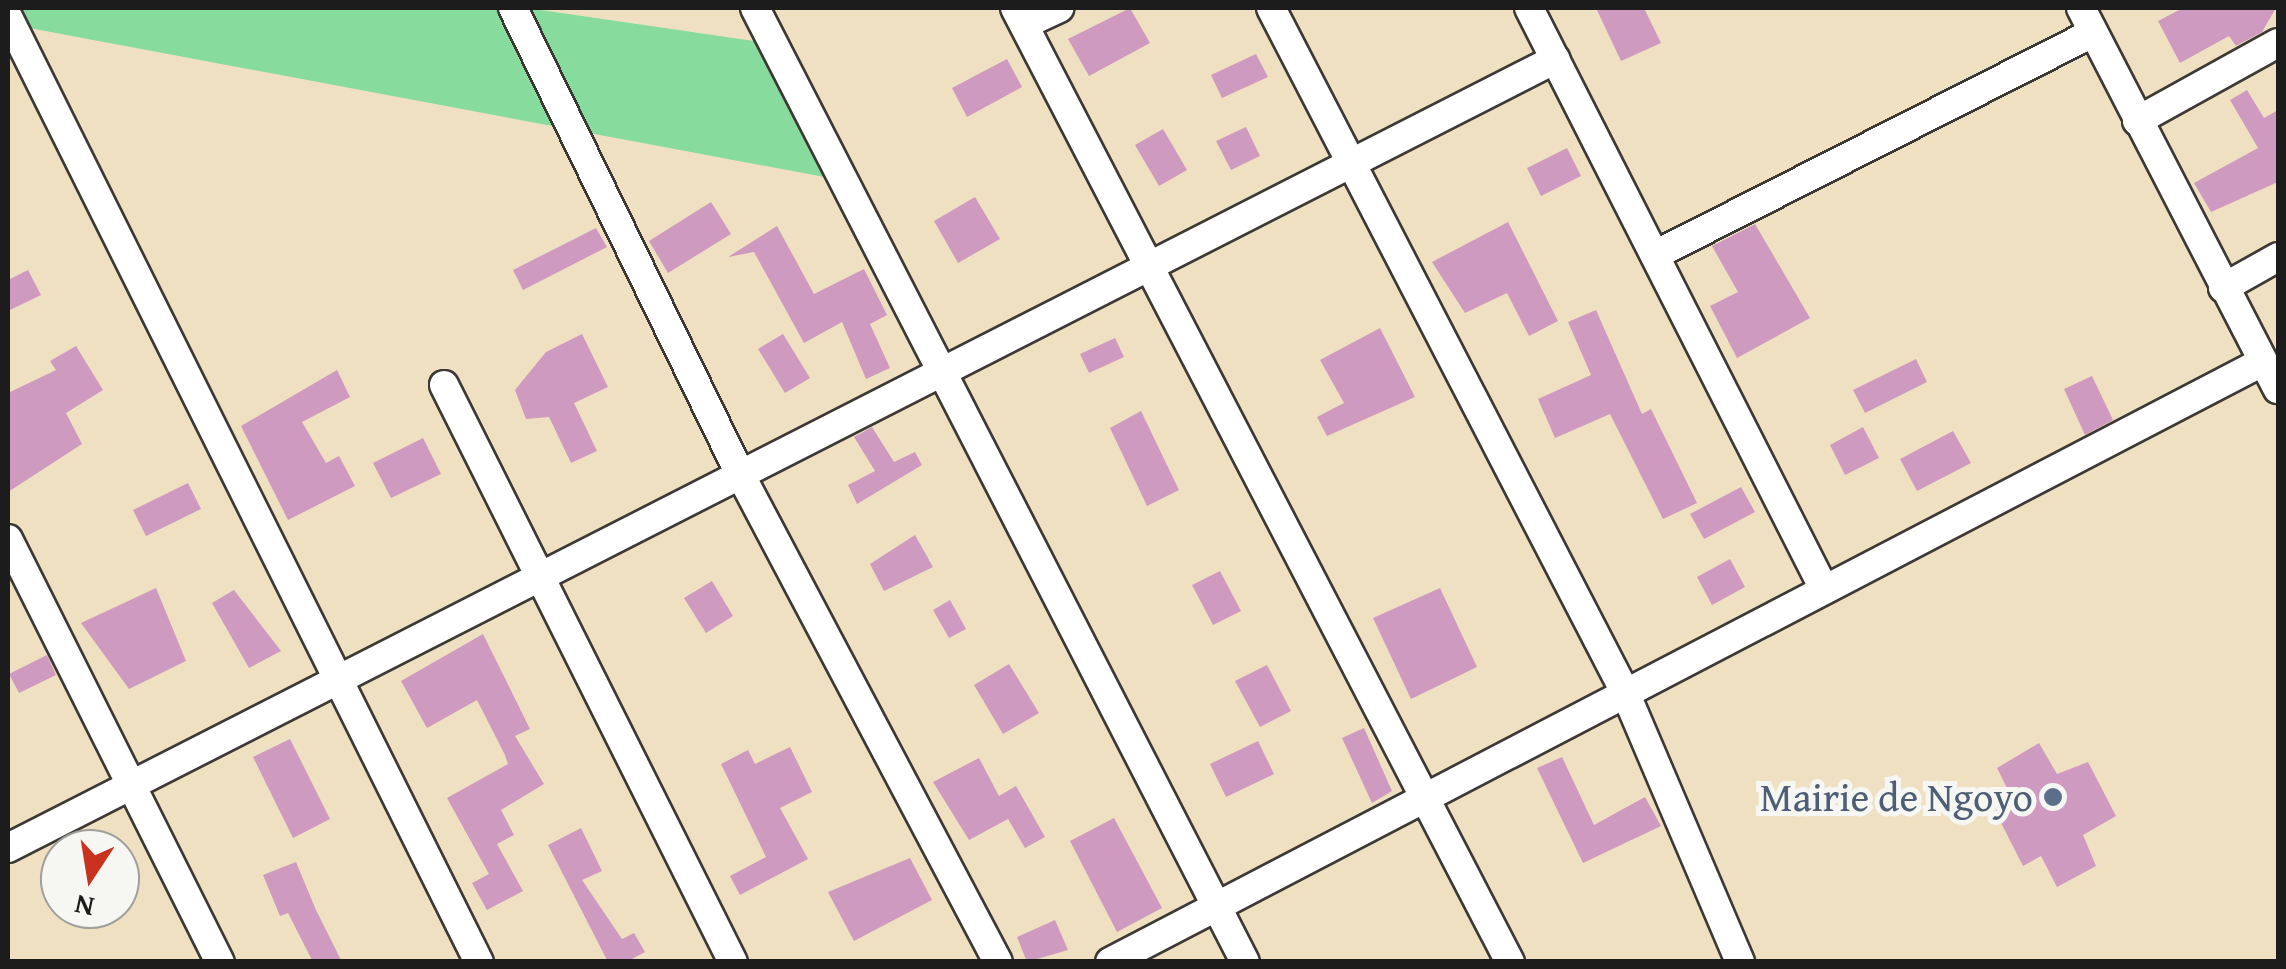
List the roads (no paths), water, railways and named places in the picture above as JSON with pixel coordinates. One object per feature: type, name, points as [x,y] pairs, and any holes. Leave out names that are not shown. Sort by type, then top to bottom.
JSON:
[{"type":"street","points":[[513,8],[739,472],[998,962]]},
{"type":"street","points":[[755,8],[1245,962]]},
{"type":"street","points":[[1060,8],[1020,16],[1510,962]]},
{"type":"street","points":[[1271,8],[1348,168],[1625,692],[1740,962]]},
{"type":"street","points":[[1530,8],[1824,589]]},
{"type":"street","points":[[8,17],[479,962]]},
{"type":"street","points":[[1654,255],[2086,20],[2278,389]]},
{"type":"street","points":[[2137,121],[2278,43]]},
{"type":"street","points":[[8,848],[544,582],[739,472],[1348,168],[1556,59]]},
{"type":"street","points":[[2224,288],[2278,257]]},
{"type":"street","points":[[1110,962],[1426,803],[1625,692],[2262,362]]},
{"type":"street","points":[[444,385],[733,962]]},
{"type":"street","points":[[8,539],[220,962]]},
{"type":"place","name":"Mairie de Ngoyo","points":[[2053,797]]}]
